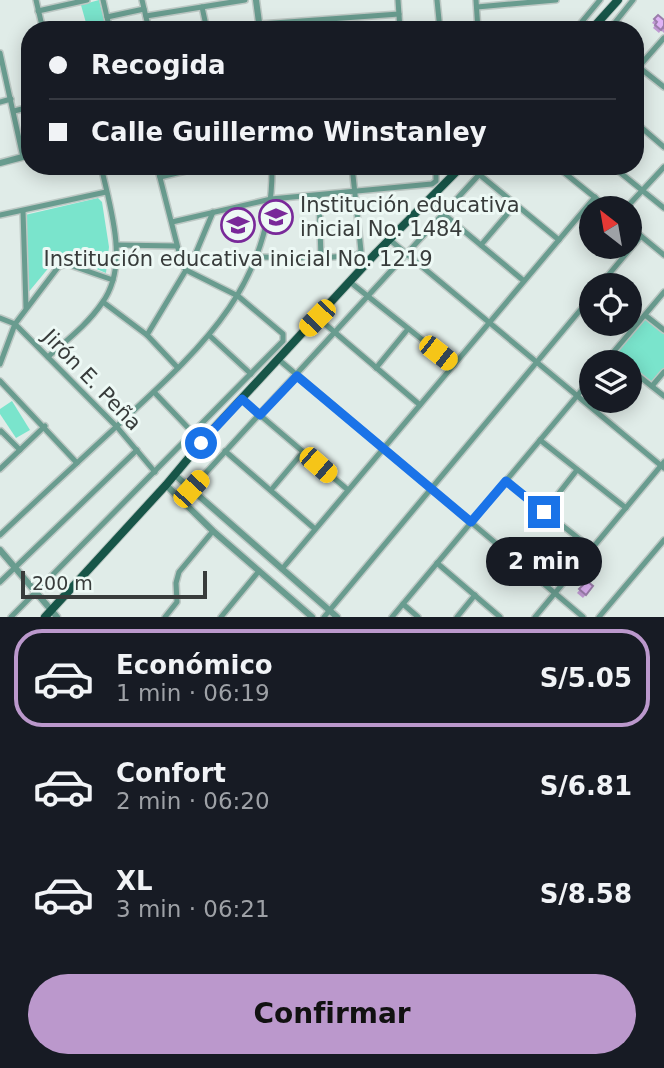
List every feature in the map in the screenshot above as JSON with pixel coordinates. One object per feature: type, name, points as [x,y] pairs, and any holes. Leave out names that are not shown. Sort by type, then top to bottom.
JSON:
[{"type":"main road","points":[[600,21],[618,0]]},
{"type":"main road","points":[[51,614],[278,359],[453,175]]},
{"type":"street","points":[[36,0],[41,21]]},
{"type":"street","points":[[38,11],[87,0]]},
{"type":"street","points":[[103,0],[108,21]]},
{"type":"street","points":[[142,0],[147,21]]},
{"type":"street","points":[[146,16],[245,0]]},
{"type":"street","points":[[256,0],[259,21]]},
{"type":"street","points":[[398,0],[399,21]]},
{"type":"street","points":[[437,0],[439,21]]},
{"type":"street","points":[[476,0],[478,21]]},
{"type":"street","points":[[477,7],[556,0]]},
{"type":"street","points":[[582,21],[600,0]]},
{"type":"street","points":[[616,21],[633,0]]},
{"type":"street","points":[[202,7],[204,21]]},
{"type":"street","points":[[107,17],[144,9]]},
{"type":"street","points":[[324,21],[399,14]]},
{"type":"street","points":[[644,59],[664,38]]},
{"type":"street","points":[[0,53],[21,135]]},
{"type":"street","points":[[644,73],[664,87]]},
{"type":"street","points":[[0,103],[11,99]]},
{"type":"street","points":[[14,111],[21,109]]},
{"type":"street","points":[[644,130],[664,147]]},
{"type":"street","points":[[0,163],[21,158]]},
{"type":"street","points":[[638,196],[664,167]]},
{"type":"street","points":[[48,357],[92,316],[103,302],[113,280],[117,244],[103,175]]},
{"type":"street","points":[[11,617],[283,341],[283,334],[238,296],[186,270],[176,246],[160,177],[169,175]]},
{"type":"street","points":[[0,534],[154,393],[210,336],[238,296],[257,257],[271,199],[272,175]]},
{"type":"street","points":[[257,257],[321,258],[358,255],[362,251],[352,175]]},
{"type":"street","points":[[172,222],[271,199],[432,184],[436,181],[436,175]]},
{"type":"street","points":[[191,489],[479,175],[559,240]]},
{"type":"street","points":[[567,175],[594,196]]},
{"type":"street","points":[[623,175],[664,208]]},
{"type":"street","points":[[0,215],[106,192]]},
{"type":"street","points":[[319,196],[321,258]]},
{"type":"street","points":[[428,201],[524,281]]},
{"type":"street","points":[[481,245],[515,205]]},
{"type":"street","points":[[23,211],[26,308]]},
{"type":"street","points":[[147,335],[186,270],[213,212]]},
{"type":"street","points":[[282,569],[579,216]]},
{"type":"street","points":[[642,237],[664,255]]},
{"type":"street","points":[[390,240],[576,397],[663,465],[535,617]]},
{"type":"street","points":[[117,244],[176,246]]},
{"type":"street","points":[[610,273],[622,259]]},
{"type":"street","points":[[0,364],[15,324],[63,265],[113,280]]},
{"type":"street","points":[[350,282],[454,365]]},
{"type":"street","points":[[615,350],[664,292]]},
{"type":"street","points":[[103,302],[147,335],[178,368]]},
{"type":"street","points":[[324,617],[579,311]]},
{"type":"street","points":[[645,315],[664,330]]},
{"type":"street","name":"Jirón E. Peña","points":[[0,318],[15,324],[117,426],[155,472]]},
{"type":"street","points":[[317,318],[420,405]]},
{"type":"street","points":[[376,368],[408,329]]},
{"type":"street","points":[[210,336],[251,374]]},
{"type":"street","points":[[278,359],[583,617]]},
{"type":"street","points":[[652,386],[664,372]]},
{"type":"street","points":[[642,378],[664,396]]},
{"type":"street","points":[[0,382],[78,463]]},
{"type":"street","points":[[154,393],[193,433]]},
{"type":"street","points":[[392,617],[579,394]]},
{"type":"street","points":[[242,399],[348,490]]},
{"type":"street","points":[[0,468],[45,426]]},
{"type":"street","points":[[0,432],[20,450]]},
{"type":"street","points":[[540,440],[626,508]]},
{"type":"street","points":[[0,582],[137,450]]},
{"type":"street","points":[[225,451],[315,529]]},
{"type":"street","points":[[271,490],[303,452]]},
{"type":"street","points":[[544,512],[577,470]]},
{"type":"street","points":[[175,475],[337,617]]},
{"type":"street","points":[[506,481],[592,549]]},
{"type":"street","points":[[166,485],[213,531],[312,617]]},
{"type":"street","points":[[165,617],[177,602],[176,578],[183,565],[213,531]]},
{"type":"street","points":[[599,617],[664,540]]},
{"type":"street","points":[[0,550],[51,614]]},
{"type":"street","points":[[437,563],[500,617]]},
{"type":"street","points":[[220,617],[259,571]]},
{"type":"street","points":[[457,617],[475,596]]},
{"type":"street","points":[[403,604],[418,617]]},
{"type":"green space","points":[[99,0],[105,21],[85,21],[81,5]]},
{"type":"green space","points":[[98,198],[102,202],[109,247],[106,273],[60,254],[27,294],[25,215]]},
{"type":"green space","points":[[645,315],[664,330],[664,369],[652,382],[642,374],[642,350],[615,350],[627,336],[642,336],[642,318]]},
{"type":"green space","points":[[12,401],[30,430],[16,438],[0,414],[0,409]]},
{"type":"building","points":[[658,15],[664,20],[664,28],[661,30],[655,25],[657,22],[654,19]]},
{"type":"building","points":[[585,569],[591,574],[586,581],[579,576]]},
{"type":"building","points":[[587,581],[593,586],[586,595],[579,589]]},
{"type":"place","name":"Institución educativa inicial No. 1484","points":[[276,217]]},
{"type":"place","name":"Institución educativa inicial No. 1219","points":[[238,225]]},
{"type":"route","points":[[201,443],[242,399],[260,415],[297,376],[471,522],[506,481],[544,512]]}]
